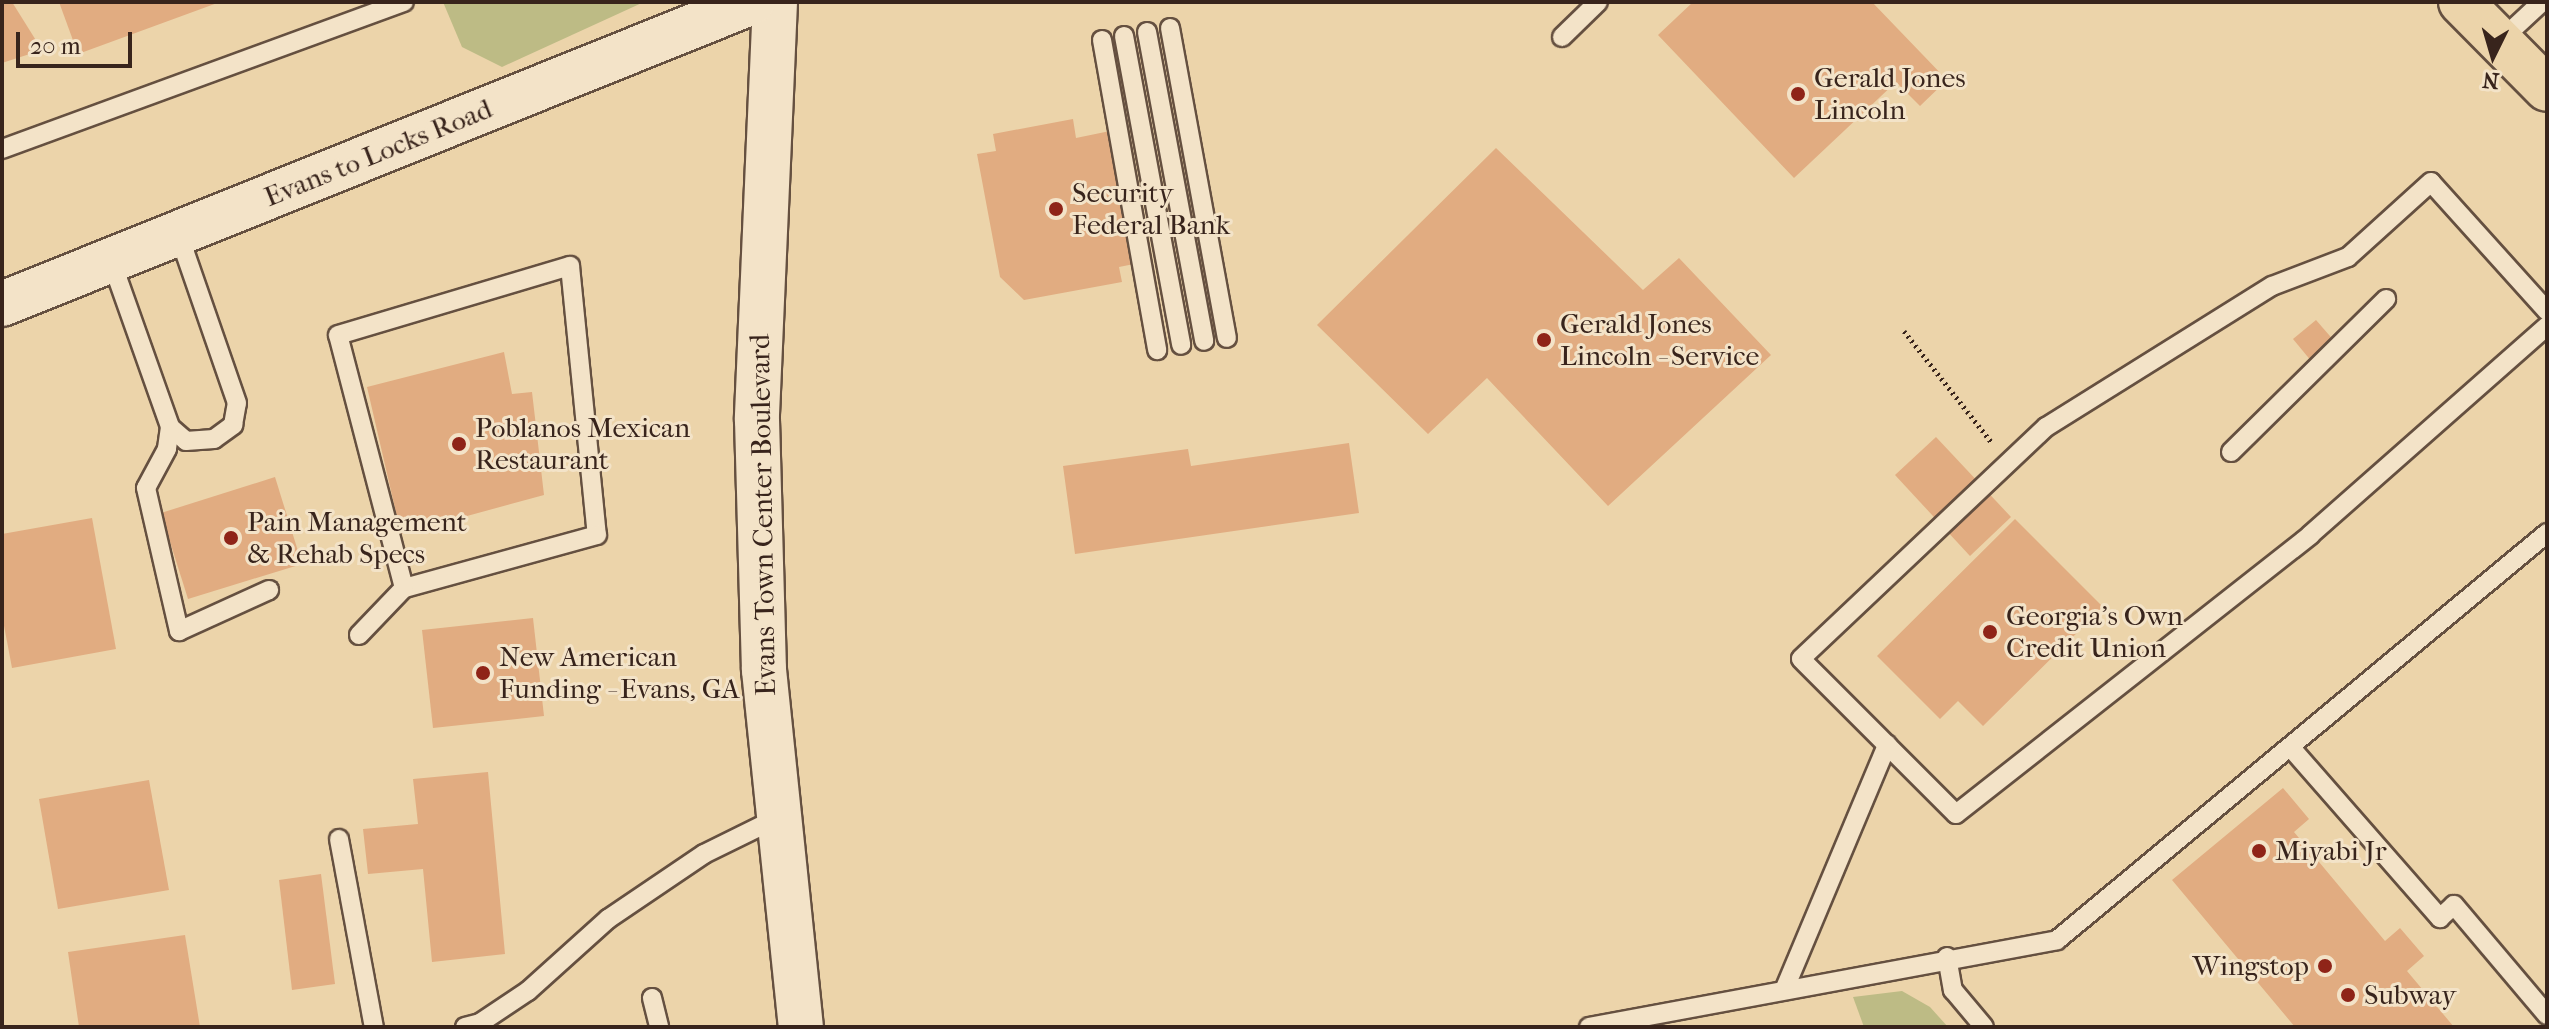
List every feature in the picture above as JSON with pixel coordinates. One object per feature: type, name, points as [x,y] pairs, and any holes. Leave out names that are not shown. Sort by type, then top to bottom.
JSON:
[{"type":"main road","points":[[2461,2],[2547,89]]},
{"type":"street","name":"Evans to Locks Road","points":[[2,304],[753,2]]},
{"type":"street","name":"Evans Town Center Boulevard","points":[[775,2],[757,420],[764,670],[775,819],[801,1027]]},
{"type":"lane","points":[[2,149],[404,2]]},
{"type":"lane","points":[[1562,37],[1598,2]]},
{"type":"lane","points":[[2500,41],[2542,2]]},
{"type":"lane","points":[[1170,28],[1227,338]]},
{"type":"lane","points":[[1147,32],[1204,341]]},
{"type":"lane","points":[[1124,36],[1181,345]]},
{"type":"lane","points":[[1102,40],[1157,350]]},
{"type":"lane","points":[[2547,311],[2431,182],[2348,257],[2272,286],[2046,427],[1801,659],[1956,814],[2310,535],[2547,326]]},
{"type":"lane","points":[[111,260],[170,427],[178,438],[201,443],[227,432],[238,414],[178,233]]},
{"type":"lane","points":[[359,635],[404,588],[597,535],[570,266],[338,335],[404,588]]},
{"type":"lane","points":[[2231,452],[2386,299]]},
{"type":"lane","points":[[170,427],[167,449],[146,488],[179,631],[269,590]]},
{"type":"lane","points":[[1589,1027],[1947,957],[2042,944],[2070,933],[2547,533]]},
{"type":"lane","points":[[1785,988],[1887,745]]},
{"type":"lane","points":[[2292,749],[2440,918],[2454,905],[2547,1015]]},
{"type":"lane","points":[[465,1027],[480,1023],[528,991],[608,919],[704,854],[775,819]]},
{"type":"lane","points":[[339,839],[374,1027]]},
{"type":"lane","points":[[1947,957],[1953,990],[1984,1027]]},
{"type":"lane","points":[[652,998],[659,1027]]},
{"type":"path","points":[[1904,331],[2007,461]]},
{"type":"shaded area","points":[[443,2],[644,2],[502,67],[462,47]]},
{"type":"shaded area","points":[[1902,991],[1930,1007],[1948,1027],[1864,1027],[1853,997]]},
{"type":"building","points":[[2,2],[12,2],[42,50],[2,63]]},
{"type":"building","points":[[59,2],[220,2],[78,54]]},
{"type":"building","name":"Gerald Jones Lincoln","points":[[1693,2],[1872,2],[1947,80],[1920,106],[1896,82],[1794,178],[1658,35]]},
{"type":"building","name":"Security Federal Bank","points":[[1073,119],[1076,138],[1110,131],[1134,264],[1119,267],[1122,282],[1024,300],[1000,277],[977,154],[996,151],[993,134]]},
{"type":"building","name":"Gerald Jones Lincoln - Service","points":[[1496,148],[1643,290],[1679,258],[1771,355],[1608,506],[1487,378],[1428,434],[1317,325]]},
{"type":"building","points":[[2316,320],[2336,343],[2312,362],[2293,339]]},
{"type":"building","name":"Poblanos Mexican Restaurant","points":[[504,352],[512,394],[532,392],[544,495],[401,534],[367,387]]},
{"type":"building","points":[[1936,437],[2011,517],[1970,556],[1895,475]]},
{"type":"building","points":[[1349,443],[1359,513],[1075,554],[1063,466],[1188,449],[1191,466]]},
{"type":"building","name":"Pain Management & Rehab Specs","points":[[275,477],[302,564],[188,599],[161,513]]},
{"type":"building","points":[[92,518],[116,649],[12,668],[2,615],[2,534]]},
{"type":"building","name":"Georgia's Own Credit Union","points":[[2015,519],[2103,607],[1983,726],[1958,701],[1940,719],[1877,656]]},
{"type":"building","name":"New American Funding - Evans, GA","points":[[533,618],[544,716],[433,728],[422,630]]},
{"type":"building","points":[[488,772],[505,954],[432,962],[423,869],[368,874],[363,829],[418,824],[413,779]]},
{"type":"building","points":[[149,780],[169,890],[58,909],[39,799]]},
{"type":"building","points":[[2283,788],[2309,819],[2294,832],[2385,941],[2400,928],[2424,956],[2407,971],[2454,1027],[2295,1027],[2172,880]]},
{"type":"building","points":[[321,874],[335,984],[292,990],[279,880]]},
{"type":"building","points":[[185,935],[200,1027],[79,1027],[68,952]]},
{"type":"place","name":"Gerald Jones Lincoln","points":[[1798,94]]},
{"type":"place","name":"Security Federal Bank","points":[[1056,209]]},
{"type":"place","name":"Gerald Jones Lincoln - Service","points":[[1544,340]]},
{"type":"place","name":"Poblanos Mexican Restaurant","points":[[459,444]]},
{"type":"place","name":"Pain Management & Rehab Specs","points":[[231,538]]},
{"type":"place","name":"Georgia's Own Credit Union","points":[[1990,632]]},
{"type":"place","name":"New American Funding - Evans, GA","points":[[483,673]]},
{"type":"place","name":"Miyabi Jr","points":[[2259,851]]},
{"type":"place","name":"Wingstop","points":[[2325,966]]},
{"type":"place","name":"Subway","points":[[2348,995]]}]
